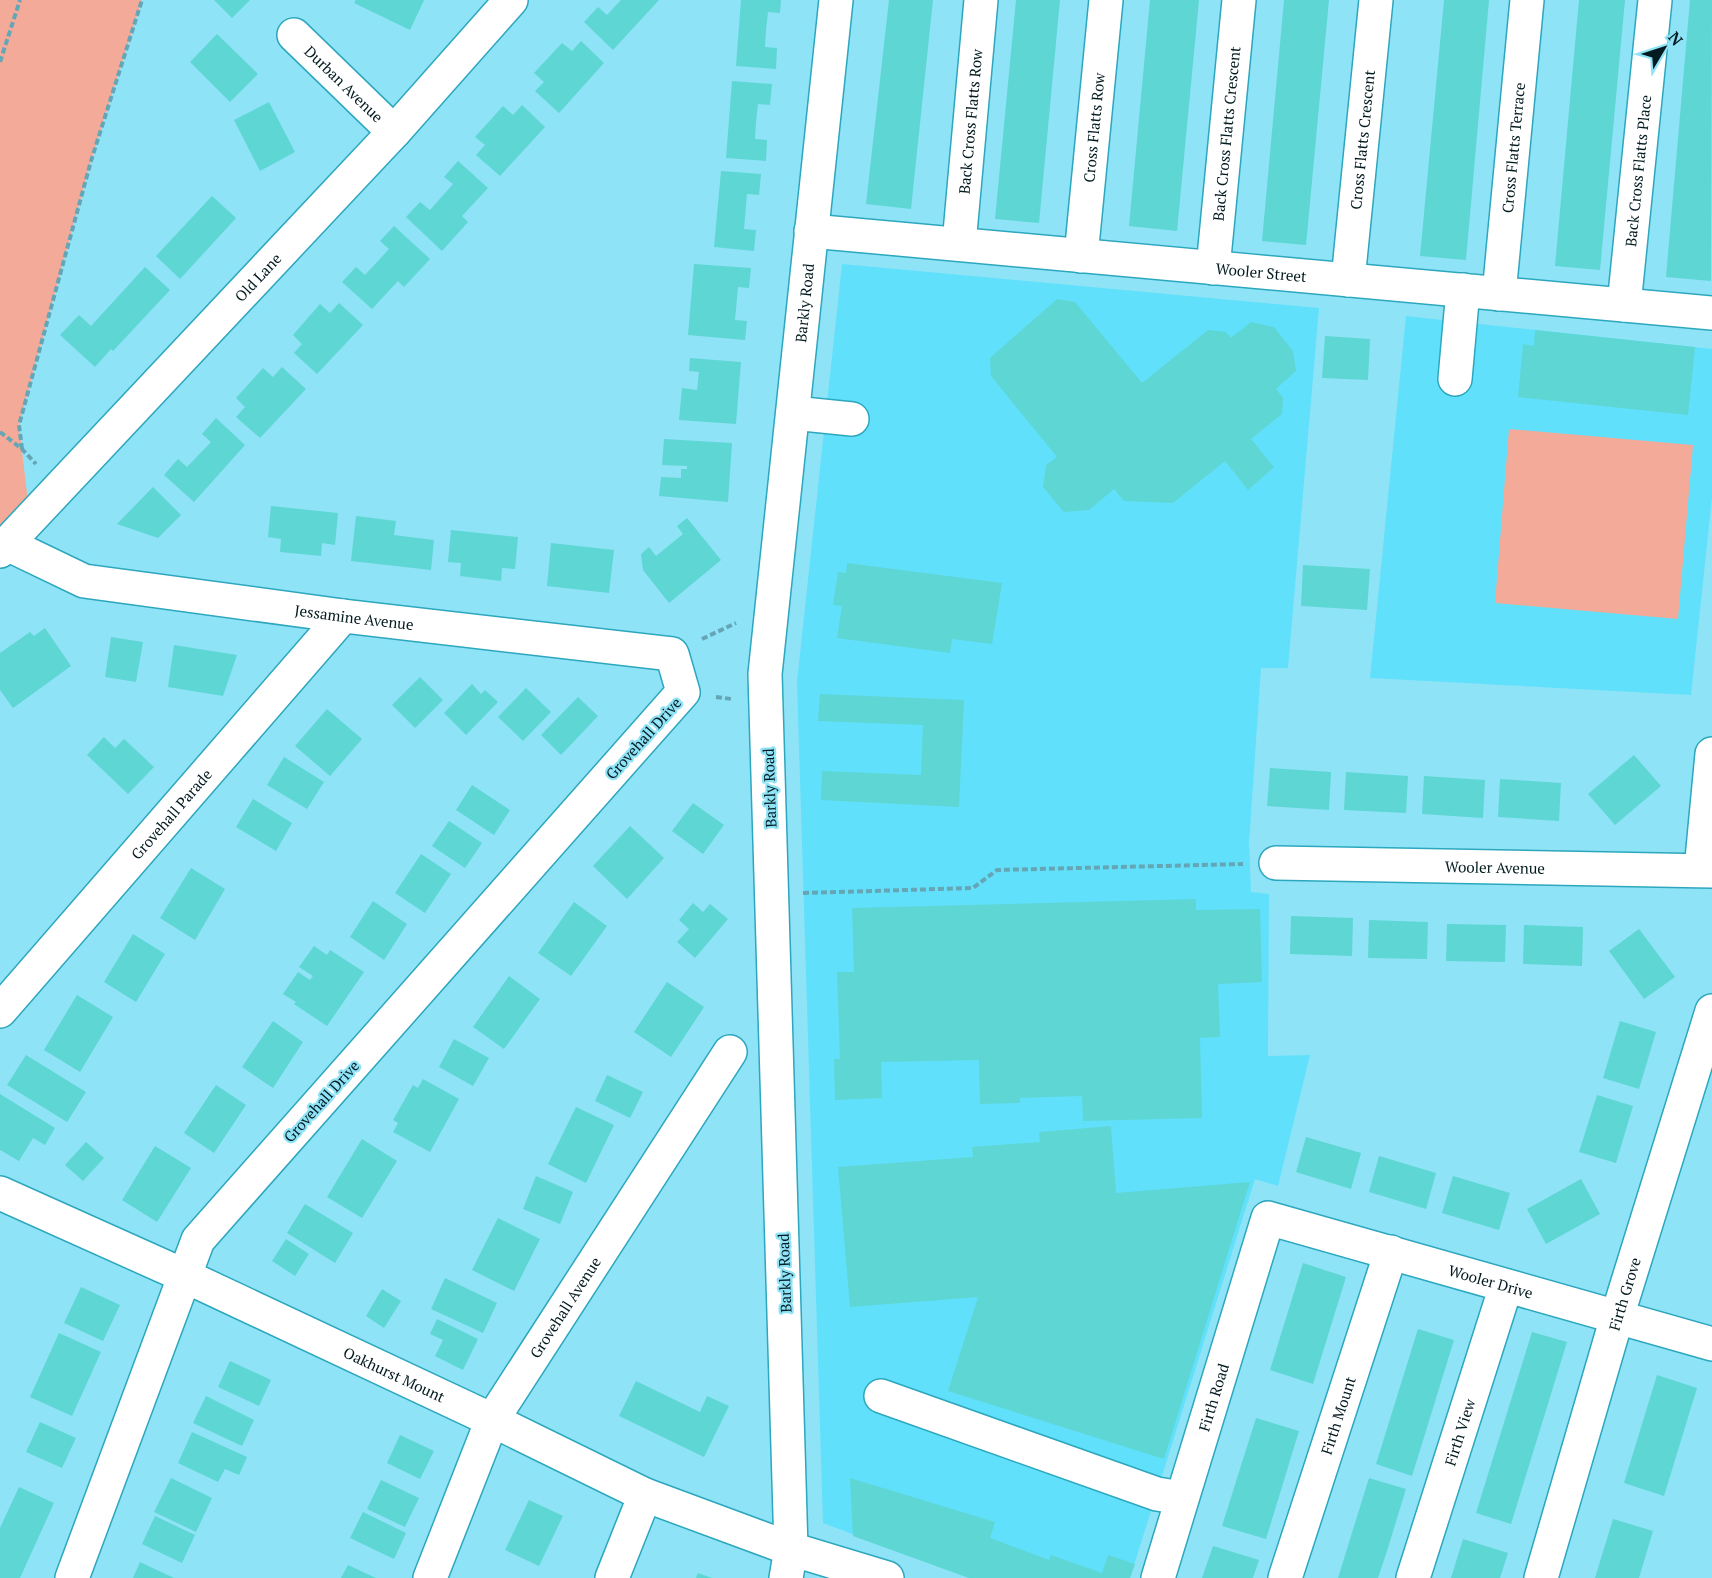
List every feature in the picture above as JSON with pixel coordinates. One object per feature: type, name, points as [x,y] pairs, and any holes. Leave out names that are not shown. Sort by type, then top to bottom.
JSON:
[{"type":"street","name":"Old Lane","points":[[3,548],[394,132],[511,0]]},
{"type":"street","name":"Barkly Road","points":[[789,1564],[765,674],[836,0]]},
{"type":"street","name":"Back Cross Flatts Row","points":[[959,244],[981,0]]},
{"type":"street","name":"Cross Flatts Row","points":[[1081,256],[1106,0]]},
{"type":"street","name":"Back Cross Flatts Crescent","points":[[1213,268],[1239,0]]},
{"type":"street","name":"Cross Flatts Crescent","points":[[1348,280],[1376,0]]},
{"type":"street","name":"Cross Flatts Terrace","points":[[1499,294],[1527,0]]},
{"type":"street","name":"Back Cross Flatts Place","points":[[1624,305],[1655,0]]},
{"type":"street","name":"Durban Avenue","points":[[294,35],[394,132]]},
{"type":"street","name":"Wooler Street","points":[[811,231],[1712,313]]},
{"type":"street","points":[[1455,379],[1463,290]]},
{"type":"street","points":[[793,412],[852,419]]},
{"type":"street","name":"Jessamine Avenue","points":[[3,548],[84,581],[343,616],[672,654]]},
{"type":"street","name":"Grovehall Parade","points":[[0,1011],[343,616]]},
{"type":"street","points":[[672,654],[683,692]]},
{"type":"street","name":"Grovehall Drive","points":[[72,1578],[198,1240],[683,692]]},
{"type":"street","points":[[1706,871],[1712,754]]},
{"type":"street","name":"Wooler Avenue","points":[[1276,863],[1706,871]]},
{"type":"street","name":"Firth Grove","points":[[1540,1578],[1617,1317],[1712,1011]]},
{"type":"street","name":"Grovehall Avenue","points":[[430,1578],[492,1420],[730,1052]]},
{"type":"street","name":"Oakhurst Mount","points":[[0,1193],[185,1276],[492,1420],[789,1564],[887,1578]]},
{"type":"street","name":"Wooler Drive","points":[[1268,1218],[1712,1344]]},
{"type":"street","name":"Firth Road","points":[[1158,1578],[1268,1218]]},
{"type":"street","name":"Firth Mount","points":[[1285,1578],[1391,1252]]},
{"type":"street","name":"Firth View","points":[[1413,1578],[1506,1286]]},
{"type":"street","points":[[881,1396],[1158,1494],[1182,1498]]},
{"type":"street","points":[[612,1578],[645,1495]]},
{"type":"path","points":[[0,62],[20,0]]},
{"type":"path","points":[[0,432],[22,449],[19,425],[91,161],[142,0]]},
{"type":"path","points":[[672,654],[772,605]]},
{"type":"path","points":[[683,692],[766,703]]},
{"type":"path","points":[[772,894],[973,888],[997,870],[1276,863]]},
{"type":"shaded area","points":[[0,0],[142,0],[91,161],[19,425],[30,519],[0,527]]},
{"type":"shaded area","points":[[842,264],[1319,308],[1288,668],[1261,668],[1249,843],[1251,892],[1269,894],[1268,1056],[1310,1055],[1278,1186],[1255,1179],[1130,1578],[969,1578],[823,1523],[797,682]]},
{"type":"shaded area","points":[[1406,316],[1712,349],[1712,497],[1691,695],[1370,678]]},
{"type":"shaded area","points":[[1509,429],[1693,445],[1678,619],[1495,603]]},
{"type":"building","points":[[214,0],[250,0],[232,18]]},
{"type":"building","points":[[356,0],[424,0],[410,30],[354,3]]},
{"type":"building","points":[[621,0],[659,0],[613,50],[584,22],[598,7],[607,15]]},
{"type":"building","points":[[741,0],[781,0],[780,13],[768,12],[766,30],[765,47],[777,48],[776,69],[736,66]]},
{"type":"building","points":[[889,0],[933,0],[911,209],[866,204]]},
{"type":"building","points":[[1016,0],[1060,0],[1039,223],[995,219]]},
{"type":"building","points":[[1150,0],[1199,0],[1177,231],[1129,226]]},
{"type":"building","points":[[1284,0],[1329,0],[1306,245],[1262,241]]},
{"type":"building","points":[[1444,0],[1489,0],[1466,260],[1420,256]]},
{"type":"building","points":[[1579,0],[1625,0],[1600,270],[1555,266]]},
{"type":"building","points":[[1690,0],[1712,0],[1711,281],[1666,277]]},
{"type":"building","points":[[217,34],[258,74],[230,102],[190,62]]},
{"type":"building","points":[[581,41],[604,63],[559,113],[535,91],[544,82],[534,73],[562,43],[572,51]]},
{"type":"building","points":[[732,81],[772,84],[770,105],[758,104],[756,122],[755,139],[767,140],[766,161],[726,158]]},
{"type":"building","points":[[269,102],[295,152],[260,171],[234,120]]},
{"type":"building","points":[[522,105],[545,127],[500,176],[476,155],[485,145],[475,137],[503,106],[513,115]]},
{"type":"building","points":[[458,161],[488,188],[462,216],[468,222],[442,251],[406,217],[420,202],[430,210],[453,184],[444,177]]},
{"type":"building","points":[[721,171],[761,174],[759,195],[747,194],[744,229],[756,230],[754,251],[714,247]]},
{"type":"building","points":[[212,196],[236,218],[180,279],[156,256]]},
{"type":"building","points":[[394,226],[430,259],[404,287],[398,281],[372,309],[342,282],[356,267],[365,275],[389,249],[380,241]]},
{"type":"building","points":[[694,264],[751,268],[749,288],[738,287],[735,320],[747,321],[745,340],[688,335]]},
{"type":"building","points":[[145,267],[170,290],[95,367],[60,335],[79,315],[91,326]]},
{"type":"building","points":[[1057,299],[1075,302],[1142,383],[1208,330],[1226,332],[1231,338],[1251,322],[1274,327],[1293,351],[1296,371],[1276,389],[1283,398],[1282,414],[1251,439],[1274,467],[1248,490],[1225,461],[1173,503],[1124,501],[1114,489],[1089,510],[1064,512],[1043,487],[1046,465],[1057,457],[991,376],[990,358]]},
{"type":"building","points":[[339,303],[363,325],[317,374],[294,353],[302,344],[293,335],[320,304],[330,313]]},
{"type":"building","points":[[1535,330],[1695,347],[1688,415],[1518,397],[1523,344],[1534,346]]},
{"type":"building","points":[[1325,336],[1370,339],[1368,380],[1322,378]]},
{"type":"building","points":[[690,358],[741,362],[736,424],[679,420],[682,388],[697,390],[699,372],[689,371]]},
{"type":"building","points":[[282,367],[306,389],[260,438],[236,417],[245,407],[236,398],[263,368],[273,377]]},
{"type":"building","points":[[216,418],[245,445],[194,502],[164,475],[178,459],[187,467],[211,442],[202,434]]},
{"type":"building","points":[[664,439],[732,443],[728,502],[659,496],[661,477],[681,478],[681,469],[687,469],[687,466],[662,465]]},
{"type":"building","points":[[153,487],[181,515],[158,538],[117,524]]},
{"type":"building","points":[[271,506],[338,513],[335,545],[322,543],[321,556],[280,552],[281,539],[268,537]]},
{"type":"building","points":[[356,516],[396,521],[394,535],[434,540],[431,570],[351,561]]},
{"type":"building","points":[[687,518],[721,560],[669,603],[643,570],[641,554],[649,547],[656,556],[683,534],[677,526]]},
{"type":"building","points":[[451,530],[518,537],[515,569],[502,568],[501,581],[460,576],[461,563],[448,562]]},
{"type":"building","points":[[551,543],[614,550],[609,593],[547,586]]},
{"type":"building","points":[[847,563],[1002,583],[992,644],[952,639],[950,653],[837,638],[842,606],[833,605],[838,572],[846,573]]},
{"type":"building","points":[[1303,565],[1370,569],[1367,610],[1301,606]]},
{"type":"building","points":[[45,628],[71,666],[13,708],[0,690],[0,653],[30,632],[34,636]]},
{"type":"building","points":[[111,637],[143,642],[136,682],[105,677]]},
{"type":"building","points":[[174,645],[237,655],[223,696],[168,687]]},
{"type":"building","points":[[420,677],[443,700],[415,728],[392,705]]},
{"type":"building","points":[[472,684],[481,694],[485,690],[498,702],[466,735],[444,713]]},
{"type":"building","points":[[526,688],[551,712],[523,741],[498,717]]},
{"type":"building","points":[[820,694],[964,700],[959,807],[821,800],[822,771],[921,775],[923,725],[818,721]]},
{"type":"building","points":[[578,697],[598,716],[561,755],[541,735]]},
{"type":"building","points":[[327,709],[362,739],[330,776],[295,746]]},
{"type":"building","points":[[104,737],[115,748],[124,739],[154,767],[128,794],[87,755]]},
{"type":"building","points":[[1634,755],[1661,786],[1615,825],[1588,794]]},
{"type":"building","points":[[284,757],[324,782],[307,809],[267,785]]},
{"type":"building","points":[[1270,768],[1331,772],[1329,810],[1267,806]]},
{"type":"building","points":[[1346,772],[1408,776],[1406,813],[1344,810]]},
{"type":"building","points":[[1424,776],[1485,780],[1483,818],[1422,814]]},
{"type":"building","points":[[1500,779],[1561,783],[1559,821],[1498,817]]},
{"type":"building","points":[[472,785],[510,810],[494,835],[456,810]]},
{"type":"building","points":[[253,799],[292,823],[276,851],[236,827]]},
{"type":"building","points":[[693,803],[724,825],[703,854],[672,831]]},
{"type":"building","points":[[449,821],[482,843],[465,868],[432,846]]},
{"type":"building","points":[[630,826],[664,858],[627,899],[593,866]]},
{"type":"building","points":[[421,854],[451,874],[425,913],[395,893]]},
{"type":"building","points":[[191,868],[225,889],[195,940],[160,918]]},
{"type":"building","points":[[1196,899],[1196,910],[1260,909],[1262,982],[1218,984],[1220,1037],[1200,1038],[1202,1118],[1083,1121],[1082,1096],[1020,1098],[1020,1103],[980,1104],[979,1060],[881,1062],[882,1098],[835,1100],[834,1059],[840,1059],[837,972],[854,972],[852,908]]},
{"type":"building","points":[[373,901],[407,924],[384,960],[350,937]]},
{"type":"building","points":[[574,902],[607,926],[571,976],[538,953]]},
{"type":"building","points":[[693,903],[703,912],[710,904],[728,919],[695,958],[677,942],[689,929],[679,920]]},
{"type":"building","points":[[1291,916],[1353,918],[1352,956],[1290,954]]},
{"type":"building","points":[[1369,920],[1428,922],[1427,959],[1368,958]]},
{"type":"building","points":[[1447,924],[1506,925],[1505,962],[1446,961]]},
{"type":"building","points":[[1524,925],[1583,927],[1582,966],[1523,964]]},
{"type":"building","points":[[1639,929],[1675,977],[1644,999],[1609,951]]},
{"type":"building","points":[[133,934],[165,954],[136,1002],[104,982]]},
{"type":"building","points":[[314,946],[327,955],[330,950],[364,972],[327,1026],[283,994],[298,972],[310,980],[313,976],[299,967]]},
{"type":"building","points":[[509,976],[540,999],[504,1049],[473,1027]]},
{"type":"building","points":[[667,982],[704,1007],[671,1057],[634,1032]]},
{"type":"building","points":[[77,995],[113,1017],[80,1072],[44,1050]]},
{"type":"building","points":[[273,1021],[303,1042],[273,1088],[242,1067]]},
{"type":"building","points":[[1620,1021],[1656,1032],[1639,1089],[1603,1078]]},
{"type":"building","points":[[454,1039],[489,1058],[473,1086],[439,1067]]},
{"type":"building","points":[[26,1055],[86,1092],[67,1122],[7,1085]]},
{"type":"building","points":[[607,1075],[643,1092],[630,1118],[595,1101]]},
{"type":"building","points":[[423,1079],[459,1099],[430,1152],[393,1132],[398,1123],[393,1120],[413,1085],[418,1088]]},
{"type":"building","points":[[216,1085],[246,1105],[214,1153],[184,1133]]},
{"type":"building","points":[[0,1094],[55,1128],[45,1145],[33,1138],[19,1161],[0,1150]]},
{"type":"building","points":[[1597,1095],[1633,1106],[1616,1163],[1579,1152]]},
{"type":"building","points":[[576,1107],[614,1125],[586,1183],[548,1164]]},
{"type":"building","points":[[1111,1126],[1116,1193],[1250,1182],[1164,1459],[948,1391],[978,1297],[850,1307],[838,1167],[973,1157],[972,1147],[1040,1142],[1039,1132]]},
{"type":"building","points":[[1306,1137],[1361,1153],[1351,1189],[1296,1172]]},
{"type":"building","points":[[362,1139],[397,1161],[362,1218],[327,1197]]},
{"type":"building","points":[[86,1142],[104,1158],[83,1181],[65,1165]]},
{"type":"building","points":[[155,1146],[191,1168],[157,1222],[122,1200]]},
{"type":"building","points":[[1379,1156],[1436,1173],[1426,1209],[1369,1192]]},
{"type":"building","points":[[536,1176],[573,1192],[560,1224],[523,1209]]},
{"type":"building","points":[[1453,1176],[1510,1193],[1499,1230],[1442,1213]]},
{"type":"building","points":[[1581,1179],[1600,1214],[1546,1244],[1527,1209]]},
{"type":"building","points":[[305,1204],[353,1233],[335,1263],[287,1233]]},
{"type":"building","points":[[498,1218],[540,1239],[514,1291],[472,1270]]},
{"type":"building","points":[[286,1239],[309,1254],[295,1276],[272,1261]]},
{"type":"building","points":[[1303,1263],[1346,1277],[1313,1384],[1270,1370]]},
{"type":"building","points":[[445,1278],[497,1303],[483,1333],[431,1309]]},
{"type":"building","points":[[81,1287],[120,1305],[103,1341],[64,1323]]},
{"type":"building","points":[[382,1289],[401,1301],[384,1328],[366,1316]]},
{"type":"building","points":[[437,1319],[478,1339],[463,1370],[435,1356],[443,1340],[430,1334]]},
{"type":"building","points":[[1418,1329],[1454,1340],[1412,1476],[1376,1464]]},
{"type":"building","points":[[1532,1332],[1567,1342],[1511,1524],[1476,1513]]},
{"type":"building","points":[[59,1333],[101,1352],[72,1416],[30,1397]]},
{"type":"building","points":[[230,1361],[271,1380],[259,1406],[218,1387]]},
{"type":"building","points":[[1657,1375],[1697,1388],[1664,1496],[1624,1483]]},
{"type":"building","points":[[636,1381],[700,1412],[707,1396],[729,1406],[704,1457],[619,1416]]},
{"type":"building","points":[[206,1396],[254,1420],[242,1446],[193,1423]]},
{"type":"building","points":[[1256,1418],[1299,1431],[1266,1539],[1222,1526]]},
{"type":"building","points":[[40,1422],[76,1438],[62,1468],[26,1452]]},
{"type":"building","points":[[192,1432],[247,1457],[239,1475],[225,1469],[218,1482],[178,1463]]},
{"type":"building","points":[[400,1435],[434,1451],[420,1479],[387,1463]]},
{"type":"building","points":[[171,1478],[212,1498],[196,1532],[154,1512]]},
{"type":"building","points":[[850,1478],[995,1522],[990,1538],[1049,1560],[1051,1555],[1102,1573],[1108,1555],[1135,1564],[1130,1578],[969,1578],[853,1536]]},
{"type":"building","points":[[1369,1478],[1406,1489],[1387,1551],[1378,1578],[1338,1578]]},
{"type":"building","points":[[381,1480],[419,1498],[405,1527],[367,1509]]},
{"type":"building","points":[[19,1487],[54,1503],[20,1578],[0,1578],[0,1528]]},
{"type":"building","points":[[529,1500],[563,1516],[539,1566],[505,1550]]},
{"type":"building","points":[[363,1512],[406,1533],[394,1559],[350,1538]]},
{"type":"building","points":[[155,1516],[195,1535],[182,1563],[142,1544]]},
{"type":"building","points":[[1613,1519],[1653,1531],[1639,1578],[1595,1578]]},
{"type":"building","points":[[1463,1539],[1508,1553],[1500,1578],[1451,1578]]},
{"type":"building","points":[[1213,1546],[1259,1560],[1253,1578],[1202,1578]]},
{"type":"building","points":[[140,1562],[174,1578],[133,1578]]},
{"type":"building","points":[[348,1565],[376,1578],[341,1578]]},
{"type":"building","points":[[698,1573],[712,1578],[696,1578]]}]
